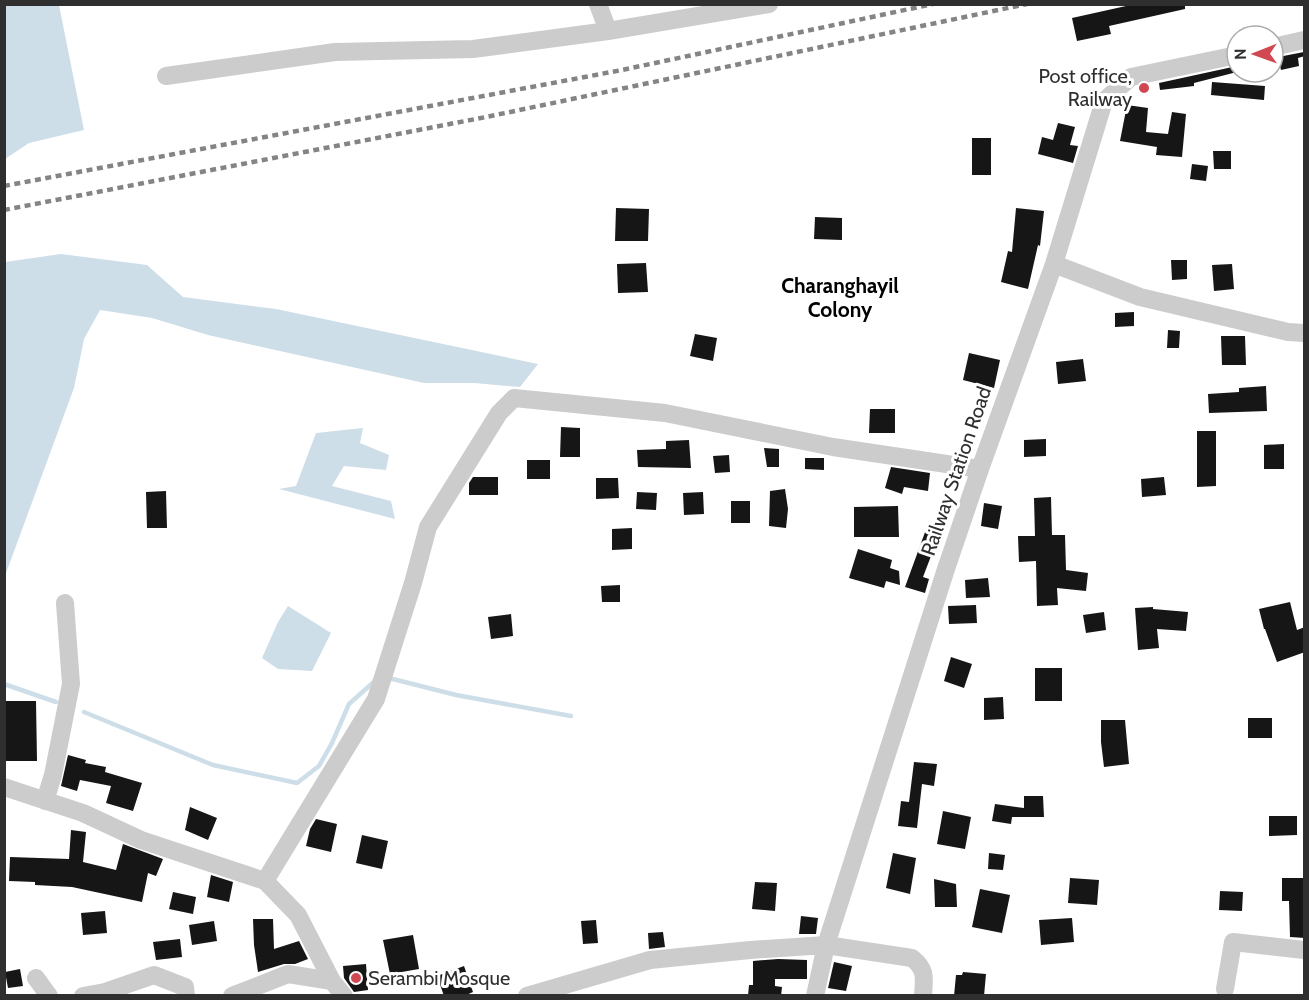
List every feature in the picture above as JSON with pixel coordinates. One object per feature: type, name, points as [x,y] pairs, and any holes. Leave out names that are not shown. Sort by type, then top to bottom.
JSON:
[{"type":"street","points":[[598,4],[608,31]]},
{"type":"street","points":[[166,76],[335,52],[473,49],[608,31],[769,4]]},
{"type":"street","points":[[1285,44],[1305,40]]},
{"type":"street","name":"Railway Station Road","points":[[815,996],[826,945],[980,469],[1054,264],[1104,101],[1131,77],[1225,57]]},
{"type":"street","points":[[1054,264],[1140,297],[1288,332],[1305,333]]},
{"type":"street","points":[[265,881],[376,699],[413,583],[428,526],[499,413],[514,398],[664,413],[833,447],[980,469]]},
{"type":"street","points":[[45,801],[53,775],[71,684],[65,603]]},
{"type":"street","points":[[4,787],[83,813],[141,840],[265,881],[298,915],[332,981],[344,996]]},
{"type":"street","points":[[1225,989],[1233,942],[1305,950]]},
{"type":"street","points":[[527,996],[650,960],[826,945],[912,958],[921,965],[924,975],[923,996]]},
{"type":"street","points":[[232,996],[288,974],[332,981]]},
{"type":"street","points":[[83,996],[105,992],[154,975],[184,987],[186,996]]},
{"type":"street","points":[[36,978],[48,996]]},
{"type":"shaded area","points":[[5,4],[59,5],[84,130],[29,143],[5,159]]},
{"type":"shaded area","points":[[61,254],[147,265],[183,297],[276,309],[538,364],[520,387],[474,383],[424,383],[208,335],[152,318],[100,310],[84,339],[74,388],[5,576],[5,262]]},
{"type":"shaded area","points":[[363,428],[360,443],[389,455],[386,470],[344,466],[332,486],[391,501],[395,519],[279,489],[296,486],[316,433]]},
{"type":"shaded area","points":[[288,606],[331,633],[312,671],[278,669],[262,658]]},
{"type":"building","points":[[1135,4],[1185,4],[1185,9],[1109,26],[1111,34],[1077,41],[1072,18]]},
{"type":"building","points":[[1304,52],[1305,56],[1298,58],[1299,66],[1285,69],[1285,56]]},
{"type":"building","points":[[1225,69],[1225,75],[1194,83],[1194,86],[1160,90],[1159,83]]},
{"type":"building","points":[[1212,82],[1265,86],[1264,100],[1211,95]]},
{"type":"building","points":[[1127,105],[1148,108],[1146,132],[1168,134],[1172,112],[1186,114],[1182,157],[1156,155],[1157,147],[1120,141]]},
{"type":"building","points":[[1058,123],[1075,127],[1070,145],[1078,146],[1073,163],[1038,154],[1042,137],[1053,140]]},
{"type":"building","points":[[972,138],[991,138],[991,175],[972,175]]},
{"type":"building","points":[[1213,151],[1231,151],[1231,169],[1214,169]]},
{"type":"building","points":[[1192,164],[1208,166],[1206,181],[1190,179]]},
{"type":"building","points":[[616,208],[649,209],[648,241],[615,241]]},
{"type":"building","points":[[1016,208],[1044,211],[1040,246],[1038,245],[1028,289],[1001,282],[1008,251],[1012,252]]},
{"type":"building","points":[[815,217],[842,218],[842,240],[814,239]]},
{"type":"building","points":[[1171,260],[1187,260],[1187,279],[1172,280]]},
{"type":"building","points":[[646,263],[648,292],[618,293],[617,264]]},
{"type":"building","points":[[1232,264],[1234,289],[1214,291],[1212,265]]},
{"type":"building","points":[[1134,312],[1134,326],[1115,327],[1115,313]]},
{"type":"building","points":[[1168,330],[1180,331],[1179,348],[1167,348]]},
{"type":"building","points":[[695,334],[717,338],[713,361],[690,356]]},
{"type":"building","points":[[1221,336],[1245,336],[1246,365],[1222,365]]},
{"type":"building","points":[[969,353],[1000,360],[994,388],[963,380]]},
{"type":"building","points":[[1083,359],[1086,381],[1058,384],[1056,362]]},
{"type":"building","points":[[1266,386],[1267,411],[1209,413],[1208,394],[1239,392],[1239,388]]},
{"type":"building","points":[[870,409],[895,409],[895,433],[869,433]]},
{"type":"building","points":[[561,427],[580,428],[580,457],[560,457]]},
{"type":"building","points":[[1197,431],[1216,431],[1216,486],[1197,487]]},
{"type":"building","points":[[1046,439],[1046,456],[1024,457],[1024,440]]},
{"type":"building","points":[[689,440],[691,468],[638,467],[637,450],[666,449],[666,441]]},
{"type":"building","points":[[1284,444],[1284,469],[1264,469],[1264,445]]},
{"type":"building","points":[[764,448],[779,449],[779,467],[767,467]]},
{"type":"building","points":[[729,455],[730,472],[715,473],[713,456]]},
{"type":"building","points":[[805,458],[824,458],[824,470],[805,469]]},
{"type":"building","points":[[527,460],[550,460],[550,479],[527,479]]},
{"type":"building","points":[[891,467],[930,473],[928,491],[904,487],[902,494],[885,488]]},
{"type":"building","points":[[473,477],[498,477],[498,495],[469,495],[469,483]]},
{"type":"building","points":[[1164,477],[1166,495],[1142,497],[1141,479]]},
{"type":"building","points":[[596,478],[618,478],[619,498],[596,499]]},
{"type":"building","points":[[785,489],[788,509],[786,528],[769,526],[770,491]]},
{"type":"building","points":[[166,491],[167,528],[147,528],[146,492]]},
{"type":"building","points":[[637,492],[657,493],[656,510],[636,509]]},
{"type":"building","points":[[703,492],[704,514],[684,515],[683,493]]},
{"type":"building","points":[[1051,497],[1052,535],[1065,535],[1066,570],[1088,573],[1086,591],[1057,588],[1058,605],[1037,606],[1036,561],[1019,562],[1018,536],[1035,536],[1034,498]]},
{"type":"building","points":[[731,501],[750,501],[750,523],[731,523]]},
{"type":"building","points":[[984,503],[1002,506],[998,529],[981,526]]},
{"type":"building","points":[[898,506],[899,537],[854,537],[854,507]]},
{"type":"building","points":[[928,524],[941,530],[923,577],[929,579],[925,593],[905,587]]},
{"type":"building","points":[[632,528],[632,549],[612,550],[612,529]]},
{"type":"building","points":[[858,549],[892,560],[890,568],[899,571],[900,585],[886,581],[884,588],[849,578]]},
{"type":"building","points":[[988,578],[990,597],[966,598],[965,580]]},
{"type":"building","points":[[620,585],[620,602],[602,602],[601,586]]},
{"type":"building","points":[[1290,602],[1297,630],[1305,627],[1305,652],[1277,662],[1259,609]]},
{"type":"building","points":[[976,605],[977,623],[949,624],[948,606]]},
{"type":"building","points":[[1153,607],[1153,609],[1188,612],[1186,631],[1157,629],[1159,648],[1138,650],[1135,608]]},
{"type":"building","points":[[1104,612],[1106,630],[1086,633],[1083,615]]},
{"type":"building","points":[[511,614],[513,636],[491,639],[488,617]]},
{"type":"building","points":[[951,657],[972,664],[964,688],[944,681]]},
{"type":"building","points":[[1035,668],[1062,668],[1062,701],[1035,701]]},
{"type":"building","points":[[1003,697],[1004,719],[984,720],[984,698]]},
{"type":"building","points":[[4,701],[36,701],[37,761],[4,761]]},
{"type":"building","points":[[1248,718],[1272,718],[1272,738],[1248,738]]},
{"type":"building","points":[[1101,720],[1125,720],[1129,764],[1104,767]]},
{"type":"building","points":[[68,755],[86,760],[85,763],[106,767],[105,772],[142,783],[133,811],[106,803],[111,786],[80,780],[77,791],[61,786]]},
{"type":"building","points":[[914,762],[937,764],[934,786],[922,784],[917,828],[898,826],[901,801],[909,802]]},
{"type":"building","points":[[1024,796],[1043,796],[1044,817],[1012,817],[1011,824],[992,821],[995,804],[1024,808]]},
{"type":"building","points":[[190,807],[217,818],[208,840],[185,830]]},
{"type":"building","points":[[943,811],[971,817],[965,849],[937,844]]},
{"type":"building","points":[[1269,816],[1297,816],[1297,835],[1269,836]]},
{"type":"building","points":[[316,819],[337,824],[331,852],[306,846],[310,829]]},
{"type":"building","points":[[71,830],[86,832],[83,862],[116,870],[123,844],[163,859],[156,876],[148,873],[142,902],[72,887],[9,881],[10,857],[69,859]]},
{"type":"building","points":[[362,835],[388,841],[382,869],[356,863]]},
{"type":"building","points":[[893,853],[916,858],[910,894],[886,888]]},
{"type":"building","points":[[989,853],[1005,855],[1003,870],[988,869]]},
{"type":"building","points":[[211,875],[233,882],[229,902],[207,897]]},
{"type":"building","points":[[1070,878],[1099,880],[1097,905],[1068,903]]},
{"type":"building","points":[[1282,878],[1305,878],[1305,938],[1290,937],[1289,901],[1282,901]]},
{"type":"building","points":[[934,879],[956,884],[957,907],[935,907]]},
{"type":"building","points":[[755,882],[777,883],[775,911],[752,909]]},
{"type":"building","points":[[980,889],[1010,895],[1002,933],[972,927]]},
{"type":"building","points":[[1220,891],[1243,892],[1242,911],[1219,910]]},
{"type":"building","points":[[173,892],[196,897],[193,914],[169,909]]},
{"type":"building","points":[[105,911],[107,933],[83,935],[81,913]]},
{"type":"building","points":[[801,916],[818,918],[816,934],[799,934]]},
{"type":"building","points":[[1072,918],[1074,942],[1041,945],[1039,920]]},
{"type":"building","points":[[253,919],[273,919],[274,949],[299,941],[308,959],[258,972]]},
{"type":"building","points":[[596,920],[598,943],[583,944],[581,921]]},
{"type":"building","points":[[214,921],[217,941],[192,945],[189,925]]},
{"type":"building","points":[[663,932],[665,947],[649,949],[648,933]]},
{"type":"building","points":[[413,935],[419,969],[390,974],[383,940]]},
{"type":"building","points":[[180,939],[182,957],[156,960],[153,942]]},
{"type":"building","points":[[807,960],[807,979],[775,979],[775,986],[782,987],[781,996],[748,996],[749,985],[753,985],[753,961]]},
{"type":"building","points":[[834,962],[852,966],[846,991],[828,988]]},
{"type":"building","name":"Serambi Mosque","points":[[366,964],[368,990],[354,992],[344,978],[343,966]]},
{"type":"building","points":[[464,966],[473,992],[464,996],[444,996],[437,976]]},
{"type":"building","points":[[20,969],[23,986],[8,988],[5,972]]},
{"type":"building","points":[[963,972],[986,974],[984,996],[954,996],[956,975],[962,975]]},
{"type":"waterway","points":[[389,678],[456,695],[571,716]]},
{"type":"waterway","points":[[84,712],[213,765],[297,783],[319,766],[349,704],[376,680]]},
{"type":"waterway","points":[[4,684],[56,702]]},
{"type":"railway","points":[[4,186],[622,70],[933,4]]},
{"type":"railway","points":[[4,210],[486,117],[1027,4]]},
{"type":"place","name":"Post office, Railway","points":[[1144,88]]},
{"type":"place","name":"Serambi Mosque","points":[[356,978]]},
{"type":"district","name":"Charanghayil Colony","points":[[840,298]]}]
